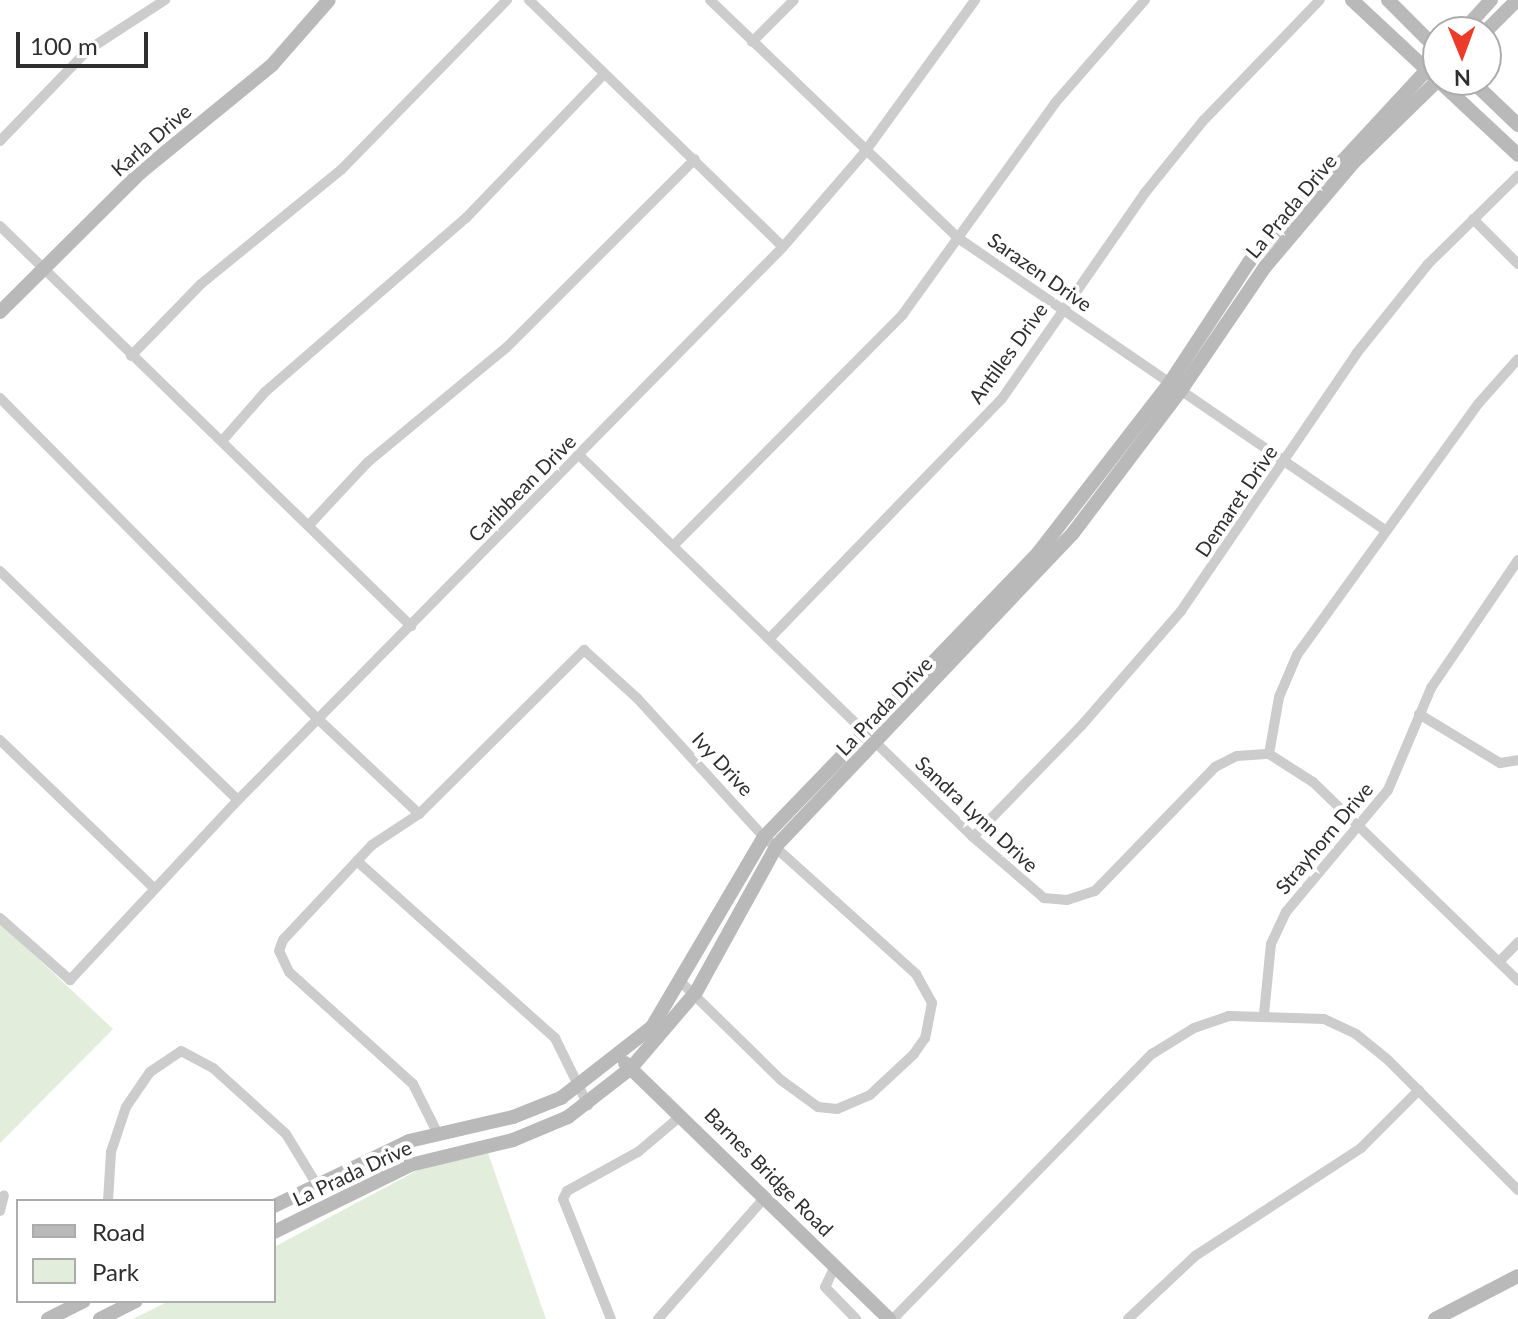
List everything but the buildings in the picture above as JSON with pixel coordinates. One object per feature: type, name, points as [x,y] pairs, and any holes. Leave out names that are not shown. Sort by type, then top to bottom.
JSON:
[{"type":"main road","name":"Karla Drive","points":[[0,312],[141,172],[272,65],[329,0]]},
{"type":"main road","points":[[1352,0],[1422,67]]},
{"type":"main road","points":[[1388,0],[1422,34]]},
{"type":"main road","points":[[1476,16],[1491,0]]},
{"type":"main road","points":[[1501,16],[1517,0]]},
{"type":"main road","name":"La Prada Drive","points":[[276,1231],[400,1170],[437,1156],[513,1140],[588,1105],[631,1068],[696,992],[771,841],[877,745],[1073,533],[1174,388],[1342,167],[1422,88]]},
{"type":"main road","points":[[1454,96],[1518,155]]},
{"type":"main road","points":[[1488,96],[1518,125]]},
{"type":"main road","name":"La Prada Drive","points":[[276,1205],[385,1151],[437,1132],[513,1117],[580,1087],[652,1027],[682,983],[729,894],[771,841],[865,731],[1038,553],[1174,388]]},
{"type":"main road","points":[[729,894],[742,904]]},
{"type":"main road","name":"Barnes Bridge Road","points":[[618,1056],[891,1319]]},
{"type":"main road","points":[[385,1151],[400,1170]]},
{"type":"main road","points":[[1435,1319],[1518,1276]]},
{"type":"main road","points":[[48,1319],[80,1303]]},
{"type":"main road","points":[[100,1319],[132,1303]]},
{"type":"street","points":[[0,141],[88,50],[165,0]]},
{"type":"street","points":[[131,356],[201,284],[341,170],[507,0]]},
{"type":"street","points":[[529,0],[783,247]]},
{"type":"street","name":"Sarazen Drive","points":[[710,0],[864,153],[958,238],[1282,463],[1385,530]]},
{"type":"street","points":[[752,42],[794,0]]},
{"type":"street","name":"Caribbean Drive","points":[[0,918],[70,980],[153,887],[783,247],[864,153],[975,0]]},
{"type":"street","points":[[674,545],[903,314],[1055,103],[1145,0]]},
{"type":"street","name":"Antilles Drive","points":[[769,639],[992,410],[1062,309],[1203,121],[1320,0]]},
{"type":"street","points":[[222,441],[265,392],[466,218],[604,74]]},
{"type":"street","points":[[309,525],[368,462],[506,348],[695,159]]},
{"type":"street","name":"Demaret Drive","points":[[973,837],[1137,664],[1204,581],[1356,354],[1428,264],[1518,176]]},
{"type":"street","points":[[1473,219],[1518,264]]},
{"type":"street","points":[[0,226],[411,626]]},
{"type":"street","points":[[1518,359],[1478,404],[1297,655],[1279,697],[1269,754],[1299,770],[1518,981]]},
{"type":"street","points":[[0,398],[318,719],[419,814]]},
{"type":"street","name":"Sandra Lynn Drive","points":[[580,456],[973,837],[1044,898],[1083,896],[1132,855],[1215,767],[1237,756],[1269,754]]},
{"type":"street","name":"Strayhorn Drive","points":[[1264,1014],[1271,944],[1286,912],[1388,790],[1431,688],[1518,560]]},
{"type":"street","points":[[0,571],[238,800]]},
{"type":"street","name":"Ivy Drive","points":[[437,1132],[413,1084],[289,972],[279,951],[283,940],[357,861],[419,814],[584,650],[637,698],[771,841],[927,988],[932,1003],[925,1038],[870,1095],[837,1109],[818,1107],[781,1080],[696,992],[682,983]]},
{"type":"street","points":[[1419,714],[1500,763],[1518,760]]},
{"type":"street","points":[[0,740],[153,887]]},
{"type":"street","points":[[357,861],[555,1038],[588,1105]]},
{"type":"street","points":[[1499,962],[1518,942]]},
{"type":"street","points":[[891,1319],[1152,1054],[1194,1028],[1229,1016],[1264,1014],[1324,1019],[1356,1034],[1419,1090],[1518,1190]]},
{"type":"street","points":[[108,1199],[111,1152],[126,1107],[150,1072],[181,1051],[213,1068],[286,1134],[317,1185]]},
{"type":"street","points":[[1128,1319],[1195,1256],[1361,1148],[1419,1090]]},
{"type":"street","points":[[611,1319],[563,1199],[567,1191],[638,1152],[682,1115]]},
{"type":"street","points":[[0,1211],[4,1195]]},
{"type":"street","points":[[658,1319],[765,1197]]},
{"type":"street","points":[[835,1266],[825,1287],[856,1319]]},
{"type":"green space","points":[[0,923],[113,1029],[0,1143]]},
{"type":"green space","points":[[488,1153],[546,1319],[133,1319],[165,1303],[276,1303],[276,1246],[420,1169]]}]
